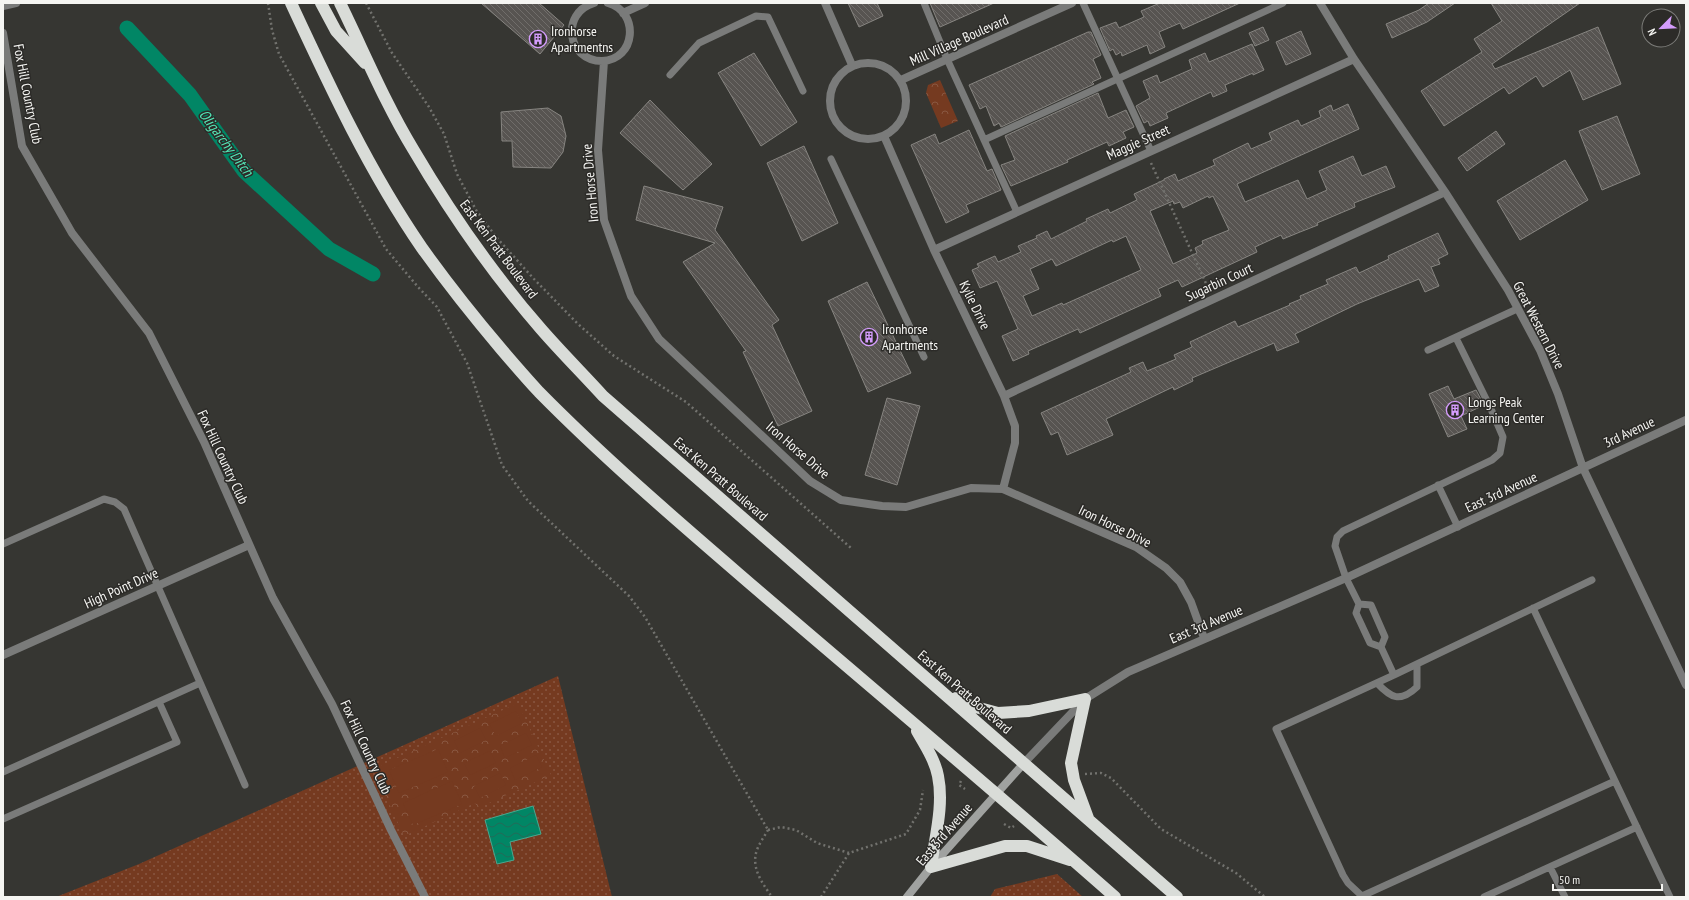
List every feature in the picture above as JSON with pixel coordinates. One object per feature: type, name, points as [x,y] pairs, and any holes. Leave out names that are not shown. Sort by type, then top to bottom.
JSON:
[{"type":"highway","points":[[291,3],[333,93],[369,163],[422,248],[475,319],[537,389],[596,449],[683,526],[913,724],[997,793],[1115,897]]},
{"type":"highway","points":[[321,3],[336,31],[374,73]]},
{"type":"highway","name":"East Ken Pratt Boulevard","points":[[340,3],[412,148],[448,206],[490,265],[541,329],[603,396],[1177,897]]},
{"type":"highway","points":[[941,690],[968,704],[998,713],[1029,711],[1085,699],[1071,764],[1074,780],[1089,820]]},
{"type":"highway","points":[[913,724],[930,754],[938,774],[940,793],[938,821],[931,867],[1005,846],[1027,846],[1075,862]]},
{"type":"main road","name":"East 3rd Avenue","points":[[907,897],[931,867],[1024,763]]},
{"type":"street","points":[[3,6],[16,3]]},
{"type":"street","points":[[593,3],[579,12],[575,18],[571,33],[576,48],[581,54],[588,58],[604,61],[617,56],[627,46],[630,25],[624,13],[608,3]]},
{"type":"street","points":[[624,13],[645,3]]},
{"type":"street","points":[[825,3],[852,65]]},
{"type":"street","name":"Mill Village Boulevard","points":[[901,80],[1072,3]]},
{"type":"street","name":"Great Western Drive","points":[[1320,3],[1354,59],[1445,192],[1508,290],[1540,350],[1558,394],[1583,468],[1686,685]]},
{"type":"street","name":"Fox Hill Country Club","points":[[3,33],[22,146],[72,233],[149,333],[204,442],[273,598],[332,704],[391,830],[425,897]]},
{"type":"street","name":"Maggie Street","points":[[934,250],[1354,59]]},
{"type":"street","name":"Iron Horse Drive","points":[[604,61],[598,150],[604,220],[631,296],[659,340],[810,481],[842,500],[882,506],[906,507],[971,488],[1003,489],[1136,548],[1166,568],[1180,582],[1191,602],[1204,638]]},
{"type":"street","points":[[869,62],[882,64],[894,72],[901,80],[906,96],[906,110],[900,122],[892,132],[879,138],[864,139],[851,135],[840,127],[832,116],[829,104],[831,90],[836,78],[852,65],[869,62]]},
{"type":"street","name":"Kylie Drive","points":[[884,136],[934,250],[1004,396],[1015,426],[1015,443],[1003,489]]},
{"type":"street","name":"Sugarbin Court","points":[[1004,396],[1445,192]]},
{"type":"street","name":"3rd Avenue","points":[[1583,468],[1686,420]]},
{"type":"street","name":"East 3rd Avenue","points":[[1024,763],[1085,699],[1128,672],[1346,578],[1583,468]]},
{"type":"street","name":"High Point Drive","points":[[3,655],[249,545]]},
{"type":"lane","points":[[924,3],[947,59],[1017,212]]},
{"type":"lane","points":[[1083,3],[1149,152]]},
{"type":"lane","points":[[984,140],[1283,3]]},
{"type":"lane","points":[[670,75],[698,43],[756,16],[763,15],[768,17],[803,91]]},
{"type":"lane","points":[[831,160],[924,357]]},
{"type":"lane","points":[[1428,350],[1518,309]]},
{"type":"lane","points":[[1394,675],[1381,647],[1370,643],[1356,613],[1359,604],[1346,578],[1335,546],[1337,537],[1343,531],[1492,460],[1500,453],[1502,437],[1491,409],[1456,338]]},
{"type":"lane","points":[[1438,486],[1458,527]]},
{"type":"lane","points":[[3,544],[104,499],[115,502],[124,509],[245,785]]},
{"type":"lane","points":[[1592,580],[1276,730],[1343,875],[1348,883],[1363,896],[1615,781]]},
{"type":"lane","points":[[1359,604],[1370,605],[1385,637],[1381,647]]},
{"type":"lane","points":[[1534,608],[1670,897]]},
{"type":"lane","points":[[1377,683],[1393,697],[1399,697],[1411,692],[1417,687],[1417,664]]},
{"type":"lane","points":[[3,772],[200,683]]},
{"type":"lane","points":[[3,819],[177,742],[159,702]]},
{"type":"lane","points":[[1484,897],[1637,827]]},
{"type":"lane","points":[[1550,867],[1565,897]]},
{"type":"path","points":[[268,3],[272,30],[279,54],[386,249],[413,282],[437,307],[467,363],[502,465],[528,501],[629,596],[645,617],[768,830]]},
{"type":"path","points":[[366,3],[392,53],[429,107],[444,134],[458,174],[476,210],[497,238],[578,324],[614,356],[686,402],[851,548]]},
{"type":"path","points":[[1149,152],[1213,299]]},
{"type":"path","points":[[1082,774],[1101,773],[1111,778],[1161,829],[1236,872],[1265,897]]},
{"type":"path","points":[[963,777],[959,785],[965,789]]},
{"type":"path","points":[[768,830],[781,828],[796,830],[817,843],[850,853],[906,834],[920,810],[923,790]]},
{"type":"path","points":[[1004,824],[1011,828],[1017,823]]},
{"type":"path","points":[[768,830],[756,853],[756,866],[760,880],[772,897]]},
{"type":"path","points":[[821,897],[850,853]]},
{"type":"green space","points":[[940,80],[958,121],[941,128],[926,93],[928,85]]},
{"type":"green space","points":[[558,676],[612,897],[56,897],[139,864]]},
{"type":"green space","points":[[518,703],[551,775],[478,808],[475,803],[404,836],[373,769]]},
{"type":"green space","points":[[516,711],[522,723],[496,736],[489,724]]},
{"type":"green space","points":[[480,728],[486,740],[460,753],[454,741]]},
{"type":"green space","points":[[526,733],[532,745],[505,758],[500,746]]},
{"type":"green space","points":[[438,749],[448,772],[399,793],[389,770]]},
{"type":"green space","points":[[490,751],[496,763],[470,775],[464,763]]},
{"type":"green space","points":[[536,755],[542,767],[515,780],[510,768]]},
{"type":"green space","points":[[500,773],[506,785],[480,798],[474,786]]},
{"type":"green space","points":[[452,781],[462,804],[413,825],[403,803]]},
{"type":"green space","points":[[1057,874],[1083,897],[990,897],[995,889]]},
{"type":"water","points":[[533,806],[541,834],[510,842],[514,860],[497,864],[485,820]]},
{"type":"building","name":"Ironhorse Apartmentns","points":[[481,3],[539,3],[564,25],[540,54]]},
{"type":"building","points":[[848,3],[877,3],[883,16],[859,27]]},
{"type":"building","points":[[930,3],[994,3],[940,27]]},
{"type":"building","points":[[1160,3],[1240,3],[1183,29],[1180,23],[1159,32],[1165,47],[1150,54],[1147,45],[1122,56],[1121,52],[1116,55],[1113,49],[1110,51],[1100,28],[1116,22],[1119,28],[1144,17],[1141,11]]},
{"type":"building","points":[[1429,3],[1455,3],[1427,22],[1392,38],[1386,24],[1419,10]]},
{"type":"building","points":[[1491,3],[1580,3],[1492,64],[1495,69],[1598,27],[1621,84],[1583,100],[1570,70],[1543,87],[1536,76],[1509,94],[1504,87],[1444,126],[1421,91],[1482,52],[1474,39],[1502,21]]},
{"type":"building","points":[[1263,27],[1269,40],[1255,46],[1249,33]]},
{"type":"building","points":[[1301,31],[1311,54],[1286,65],[1276,42]]},
{"type":"building","points":[[1091,32],[1101,55],[1093,59],[1101,78],[1092,82],[1094,84],[1001,127],[999,123],[994,126],[986,106],[980,109],[969,85]]},
{"type":"building","points":[[1252,44],[1264,70],[1225,85],[1227,91],[1213,97],[1211,92],[1166,113],[1168,118],[1150,126],[1148,121],[1144,123],[1136,106],[1150,98],[1143,81],[1157,75],[1160,83],[1192,69],[1189,60],[1205,53],[1209,62]]},
{"type":"building","points":[[754,53],[797,122],[761,146],[718,73]]},
{"type":"building","points":[[1098,93],[1108,118],[1126,110],[1134,127],[1123,132],[1126,138],[1109,146],[1107,142],[1067,160],[1068,162],[1011,186],[1001,165],[1015,160],[1005,136]]},
{"type":"building","points":[[650,100],[712,164],[683,190],[620,133]]},
{"type":"building","points":[[1348,104],[1359,129],[1237,184],[1245,202],[1298,180],[1307,199],[1327,190],[1319,171],[1353,156],[1362,176],[1386,166],[1395,187],[1354,203],[1355,207],[1317,223],[1318,225],[1283,239],[1281,235],[1255,247],[1257,252],[1182,287],[1178,280],[1158,289],[1161,296],[1080,333],[1078,329],[1028,351],[1029,354],[1013,361],[1002,336],[1018,329],[997,281],[980,288],[972,270],[979,267],[977,264],[995,256],[998,262],[1021,252],[1018,246],[1037,238],[1036,236],[1047,231],[1051,239],[1087,221],[1086,219],[1108,209],[1110,213],[1137,200],[1134,194],[1175,174],[1178,181],[1215,165],[1213,160],[1248,143],[1251,149],[1272,140],[1269,133],[1298,120],[1301,126],[1321,117],[1319,111],[1331,105],[1333,111]],"holes":[[[1208,196],[1209,198],[1213,196],[1229,230],[1202,241],[1203,244],[1195,248],[1197,253],[1173,264],[1150,211],[1173,201],[1174,204],[1180,202],[1183,208]],[[1126,236],[1141,270],[1063,305],[1062,303],[1032,316],[1023,296],[1039,289],[1030,269],[1052,259],[1056,266],[1112,240],[1113,242]]]},
{"type":"building","points":[[548,108],[561,116],[566,136],[563,152],[551,168],[513,167],[512,141],[502,141],[501,112]]},
{"type":"building","points":[[1617,116],[1640,174],[1602,190],[1579,131]]},
{"type":"building","points":[[969,130],[987,171],[992,169],[1001,190],[966,205],[969,212],[946,223],[911,145],[935,134],[939,144]]},
{"type":"building","points":[[1496,131],[1505,144],[1467,171],[1458,158]]},
{"type":"building","points":[[804,146],[838,223],[802,241],[767,163]]},
{"type":"building","points":[[1565,160],[1588,200],[1520,240],[1497,201]]},
{"type":"building","points":[[644,186],[723,207],[715,230],[779,320],[772,325],[812,411],[778,426],[743,352],[746,351],[683,262],[715,243],[636,220]]},
{"type":"building","points":[[1438,233],[1448,254],[1438,259],[1440,264],[1431,267],[1439,286],[1425,292],[1419,279],[1357,304],[1295,334],[1299,342],[1277,351],[1274,343],[1192,378],[1193,381],[1174,390],[1173,387],[1106,419],[1113,435],[1067,455],[1058,432],[1051,435],[1041,413],[1131,372],[1129,368],[1143,362],[1147,371],[1176,359],[1174,355],[1192,347],[1190,342],[1235,321],[1238,327],[1290,305],[1289,304],[1301,299],[1300,296],[1328,284],[1326,280],[1356,267],[1359,273],[1389,259],[1388,256]]},
{"type":"building","name":"Ironhorse Apartments","points":[[867,282],[911,373],[868,392],[828,301]]},
{"type":"building","name":"Longs Peak Learning Center","points":[[1448,386],[1454,399],[1476,390],[1484,405],[1461,416],[1467,429],[1448,437],[1429,394]]},
{"type":"building","points":[[887,398],[920,406],[897,485],[865,475]]},
{"type":"waterway","name":"Oligarchy Ditch","points":[[127,28],[190,95],[244,171],[329,249],[373,274]]},
{"type":"place","name":"Ironhorse Apartmentns","points":[[538,39]]},
{"type":"place","name":"Ironhorse Apartments","points":[[869,337]]},
{"type":"place","name":"Longs Peak Learning Center","points":[[1455,410]]}]
